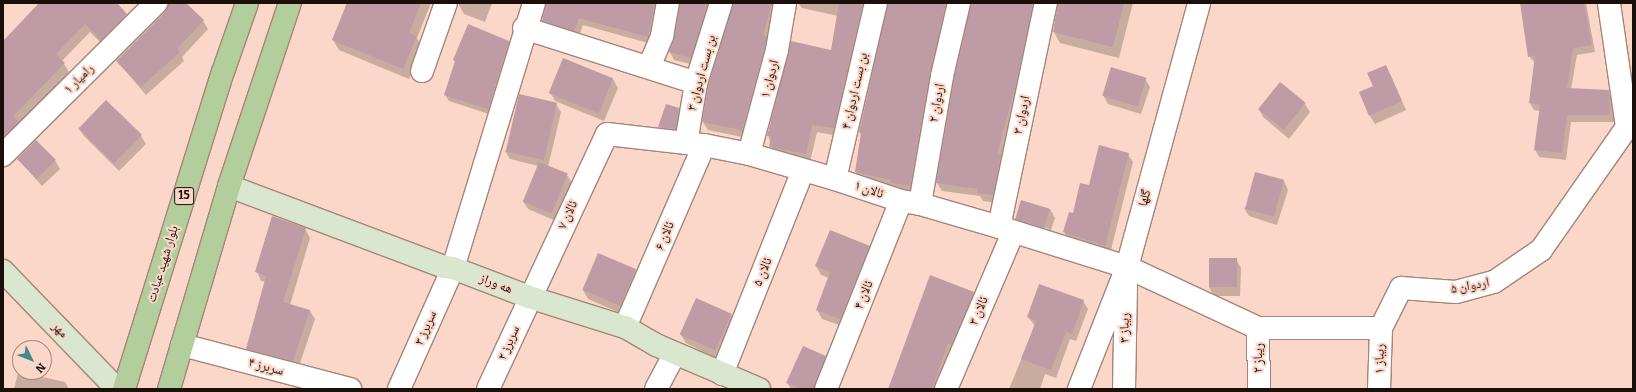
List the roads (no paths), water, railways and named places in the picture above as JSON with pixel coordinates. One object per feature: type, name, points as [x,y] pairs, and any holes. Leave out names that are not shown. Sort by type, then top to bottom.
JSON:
[{"type":"main road","name":"بلوار شهید عبادت","points":[[124,389],[223,72],[247,3]]},
{"type":"main road","points":[[169,389],[229,186],[290,3]]},
{"type":"street","name":"رامیار ۱","points":[[3,154],[156,3]]},
{"type":"street","points":[[422,71],[446,3]]},
{"type":"street","name":"سربرز ۳","points":[[399,389],[453,268],[524,28],[534,3]]},
{"type":"street","points":[[649,67],[662,36],[668,3]]},
{"type":"street","name":"بن بست اردوان ۳","points":[[695,144],[696,83],[721,3]]},
{"type":"street","name":"اردوان ۱","points":[[749,154],[777,50],[785,3]]},
{"type":"street","name":"بن بست اردوان ۴","points":[[835,179],[876,3]]},
{"type":"street","name":"اردوان ۲","points":[[910,203],[959,3]]},
{"type":"street","name":"اردوان ۳","points":[[1006,230],[1046,3]]},
{"type":"street","name":"گلها","points":[[1079,389],[1127,267],[1198,3]]},
{"type":"street","name":"اردوان ۵","points":[[1380,328],[1402,288],[1456,292],[1494,282],[1541,250],[1627,127],[1609,3]]},
{"type":"street","points":[[524,28],[696,83]]},
{"type":"street","name":"ئالان ۱","points":[[607,134],[695,144],[749,154],[1127,267]]},
{"type":"street","name":"ئالان ۷","points":[[529,297],[607,134]]},
{"type":"street","name":"ئالان ۶","points":[[625,327],[695,144]]},
{"type":"street","name":"ئالان ۵","points":[[722,374],[803,170]]},
{"type":"street","name":"هه وراز","points":[[229,186],[444,267],[453,268],[529,297],[625,327],[675,354],[759,389]]},
{"type":"street","name":"ئالان ۴","points":[[826,389],[910,203]]},
{"type":"street","name":"ئالان ۳","points":[[946,389],[1006,230]]},
{"type":"street","points":[[1127,267],[1258,328],[1380,328]]},
{"type":"street","name":"ریباز ۳","points":[[1124,389],[1127,267]]},
{"type":"street","name":"مهر","points":[[3,271],[117,389]]},
{"type":"street","name":"سربرز ۲","points":[[488,389],[529,297]]},
{"type":"street","name":"ریباز ۲","points":[[1258,328],[1259,389]]},
{"type":"street","name":"ریباز ۱","points":[[1379,389],[1380,328]]},
{"type":"street","name":"سربرز ۴","points":[[182,345],[350,389]]},
{"type":"street","points":[[656,389],[675,354]]}]
